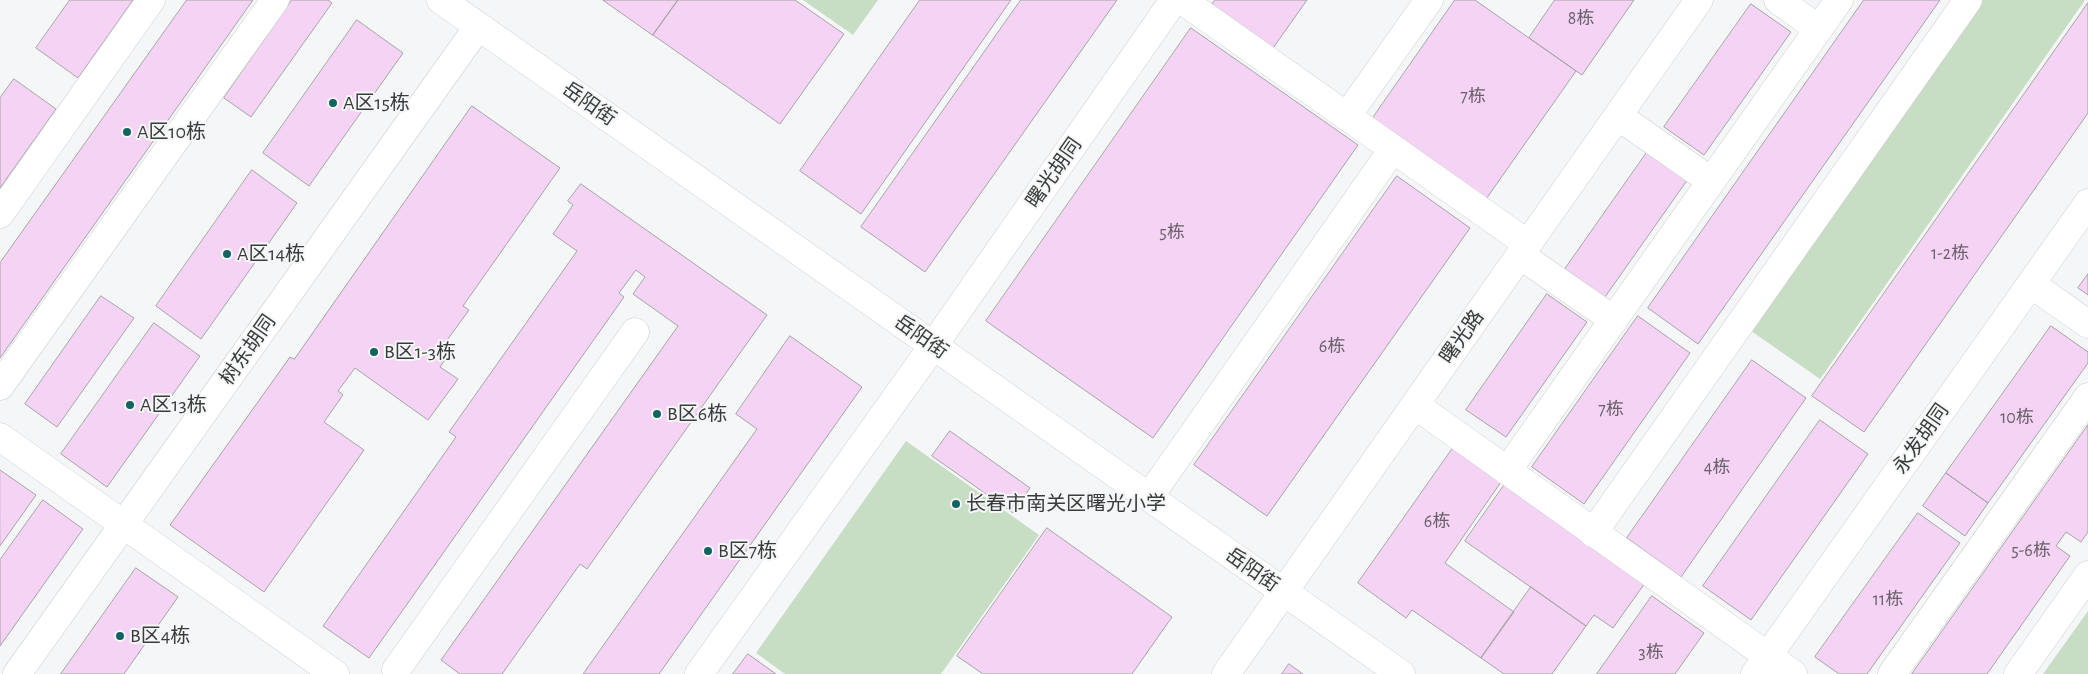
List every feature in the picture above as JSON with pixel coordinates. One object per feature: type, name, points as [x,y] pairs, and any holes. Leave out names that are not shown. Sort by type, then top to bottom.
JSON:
[{"type":"street","points":[[0,214],[151,0]]},
{"type":"street","points":[[0,386],[275,0]]},
{"type":"street","name":"岳阳街","points":[[441,0],[1401,674]]},
{"type":"street","name":"曙光胡同","points":[[699,674],[934,346],[1174,0]]},
{"type":"street","points":[[1182,0],[1393,149],[1614,320]]},
{"type":"street","points":[[1347,116],[1429,0]]},
{"type":"street","name":"曙光路","points":[[1226,674],[1699,0]]},
{"type":"street","points":[[1778,0],[1819,29]]},
{"type":"street","points":[[1507,472],[1839,0]]},
{"type":"street","points":[[1594,532],[1968,0]]},
{"type":"street","name":"树东胡同","points":[[17,674],[478,26]]},
{"type":"street","points":[[1618,116],[1711,181]]},
{"type":"street","points":[[1149,497],[1393,149]]},
{"type":"street","name":"永发胡同","points":[[1761,665],[2088,203]]},
{"type":"street","points":[[2031,284],[2088,324]]},
{"type":"street","points":[[397,673],[635,332]]},
{"type":"street","points":[[1892,674],[2088,397]]},
{"type":"street","points":[[1414,406],[1594,532],[1761,665],[1793,674]]},
{"type":"street","points":[[0,437],[335,674]]},
{"type":"street","points":[[2018,674],[2088,575]]},
{"type":"green space","points":[[803,0],[878,0],[853,35]]},
{"type":"green space","points":[[1978,0],[2085,0],[1820,379],[1747,328]]},
{"type":"green space","points":[[906,441],[1039,535],[941,674],[785,674],[756,653]]},
{"type":"green space","points":[[2088,611],[2088,674],[2043,674]]},
{"type":"building","points":[[70,0],[133,0],[78,78],[36,48]]},
{"type":"building","name":"A区10栋","points":[[187,0],[253,0],[0,358],[0,263]]},
{"type":"building","points":[[292,0],[328,0],[332,3],[251,117],[224,98]]},
{"type":"building","points":[[603,0],[678,0],[653,35]]},
{"type":"building","points":[[678,0],[795,0],[844,34],[780,124],[653,35]]},
{"type":"building","points":[[920,0],[1011,0],[861,214],[800,171]]},
{"type":"building","points":[[1021,0],[1117,0],[925,272],[861,227]]},
{"type":"building","points":[[1215,0],[1307,0],[1273,48],[1212,5]]},
{"type":"building","points":[[1455,0],[1475,0],[1576,71],[1484,202],[1370,122]]},
{"type":"building","points":[[1555,0],[1634,0],[1582,75],[1529,38]]},
{"type":"building","points":[[1864,0],[1940,0],[1698,344],[1648,308]]},
{"type":"building","points":[[2088,3],[2088,113],[1864,432],[1812,396]]},
{"type":"building","points":[[1751,4],[1791,32],[1704,155],[1664,127]]},
{"type":"building","name":"A区15栋","points":[[357,20],[403,53],[309,186],[263,153]]},
{"type":"building","points":[[1191,28],[1358,145],[1153,438],[986,321]]},
{"type":"building","points":[[14,79],[56,109],[0,188],[0,98]]},
{"type":"building","name":"B区1-3栋","points":[[472,106],[560,168],[463,306],[469,310],[445,343],[453,348],[440,367],[458,379],[428,420],[355,368],[338,391],[343,395],[324,422],[364,450],[264,592],[170,525],[290,357],[294,359]]},
{"type":"building","points":[[1648,151],[1688,179],[1605,297],[1565,269]]},
{"type":"building","name":"A区14栋","points":[[252,170],[297,203],[201,339],[156,306]]},
{"type":"building","points":[[1397,176],[1470,228],[1267,516],[1194,465]]},
{"type":"building","name":"B区6栋","points":[[581,184],[767,315],[587,569],[580,564],[502,674],[460,674],[441,660],[678,326],[633,294],[645,277],[636,270],[619,293],[624,297],[369,658],[323,626],[456,437],[449,432],[577,251],[553,234],[573,205],[568,201]]},
{"type":"building","points":[[2088,274],[2088,295],[2078,288]]},
{"type":"building","points":[[1547,294],[1587,322],[1506,437],[1466,410]]},
{"type":"building","points":[[101,296],[134,318],[57,427],[25,404]]},
{"type":"building","points":[[1638,316],[1690,353],[1584,504],[1532,467]]},
{"type":"building","name":"A区13栋","points":[[154,323],[200,356],[107,487],[61,454]]},
{"type":"building","points":[[2051,326],[2088,352],[2088,363],[1988,503],[1946,473]]},
{"type":"building","name":"B区7栋","points":[[790,336],[862,387],[659,674],[583,674],[757,429],[736,414]]},
{"type":"building","points":[[1752,360],[1806,398],[1681,577],[1627,538]]},
{"type":"building","points":[[1820,420],[1868,454],[1751,620],[1703,586]]},
{"type":"building","points":[[2088,425],[2088,532],[2081,542],[2066,532],[2056,546],[2070,556],[1987,674],[1912,674]]},
{"type":"building","points":[[950,431],[1030,488],[1013,513],[932,456]]},
{"type":"building","points":[[1453,448],[1501,482],[1445,563],[1514,612],[1481,658],[1412,610],[1406,618],[1358,583]]},
{"type":"building","points":[[0,470],[36,495],[0,546]]},
{"type":"building","points":[[1946,473],[1988,503],[1965,536],[1923,506]]},
{"type":"building","points":[[1505,484],[1645,583],[1613,628],[1594,615],[1586,626],[1465,541]]},
{"type":"building","points":[[43,500],[83,529],[0,646],[0,560]]},
{"type":"building","points":[[1918,513],[1960,543],[1867,674],[1839,674],[1815,657]]},
{"type":"building","points":[[1047,528],[1172,617],[1132,674],[983,674],[957,656]]},
{"type":"building","name":"B区4栋","points":[[136,568],[178,597],[124,674],[61,674]]},
{"type":"building","points":[[1531,587],[1586,626],[1552,674],[1504,674],[1481,658]]},
{"type":"building","points":[[1652,596],[1704,633],[1675,674],[1597,674]]},
{"type":"building","points":[[748,654],[776,674],[733,674]]},
{"type":"building","points":[[1289,664],[1303,674],[1282,674]]},
{"type":"place","name":"A区15栋","points":[[333,103]]},
{"type":"place","name":"A区10栋","points":[[127,132]]},
{"type":"place","name":"A区14栋","points":[[227,254]]},
{"type":"place","name":"B区1-3栋","points":[[374,352]]},
{"type":"place","name":"A区13栋","points":[[130,405]]},
{"type":"place","name":"B区6栋","points":[[657,414]]},
{"type":"place","name":"长春市南关区曙光小学","points":[[956,504]]},
{"type":"place","name":"B区7栋","points":[[708,551]]},
{"type":"place","name":"B区4栋","points":[[120,636]]}]
